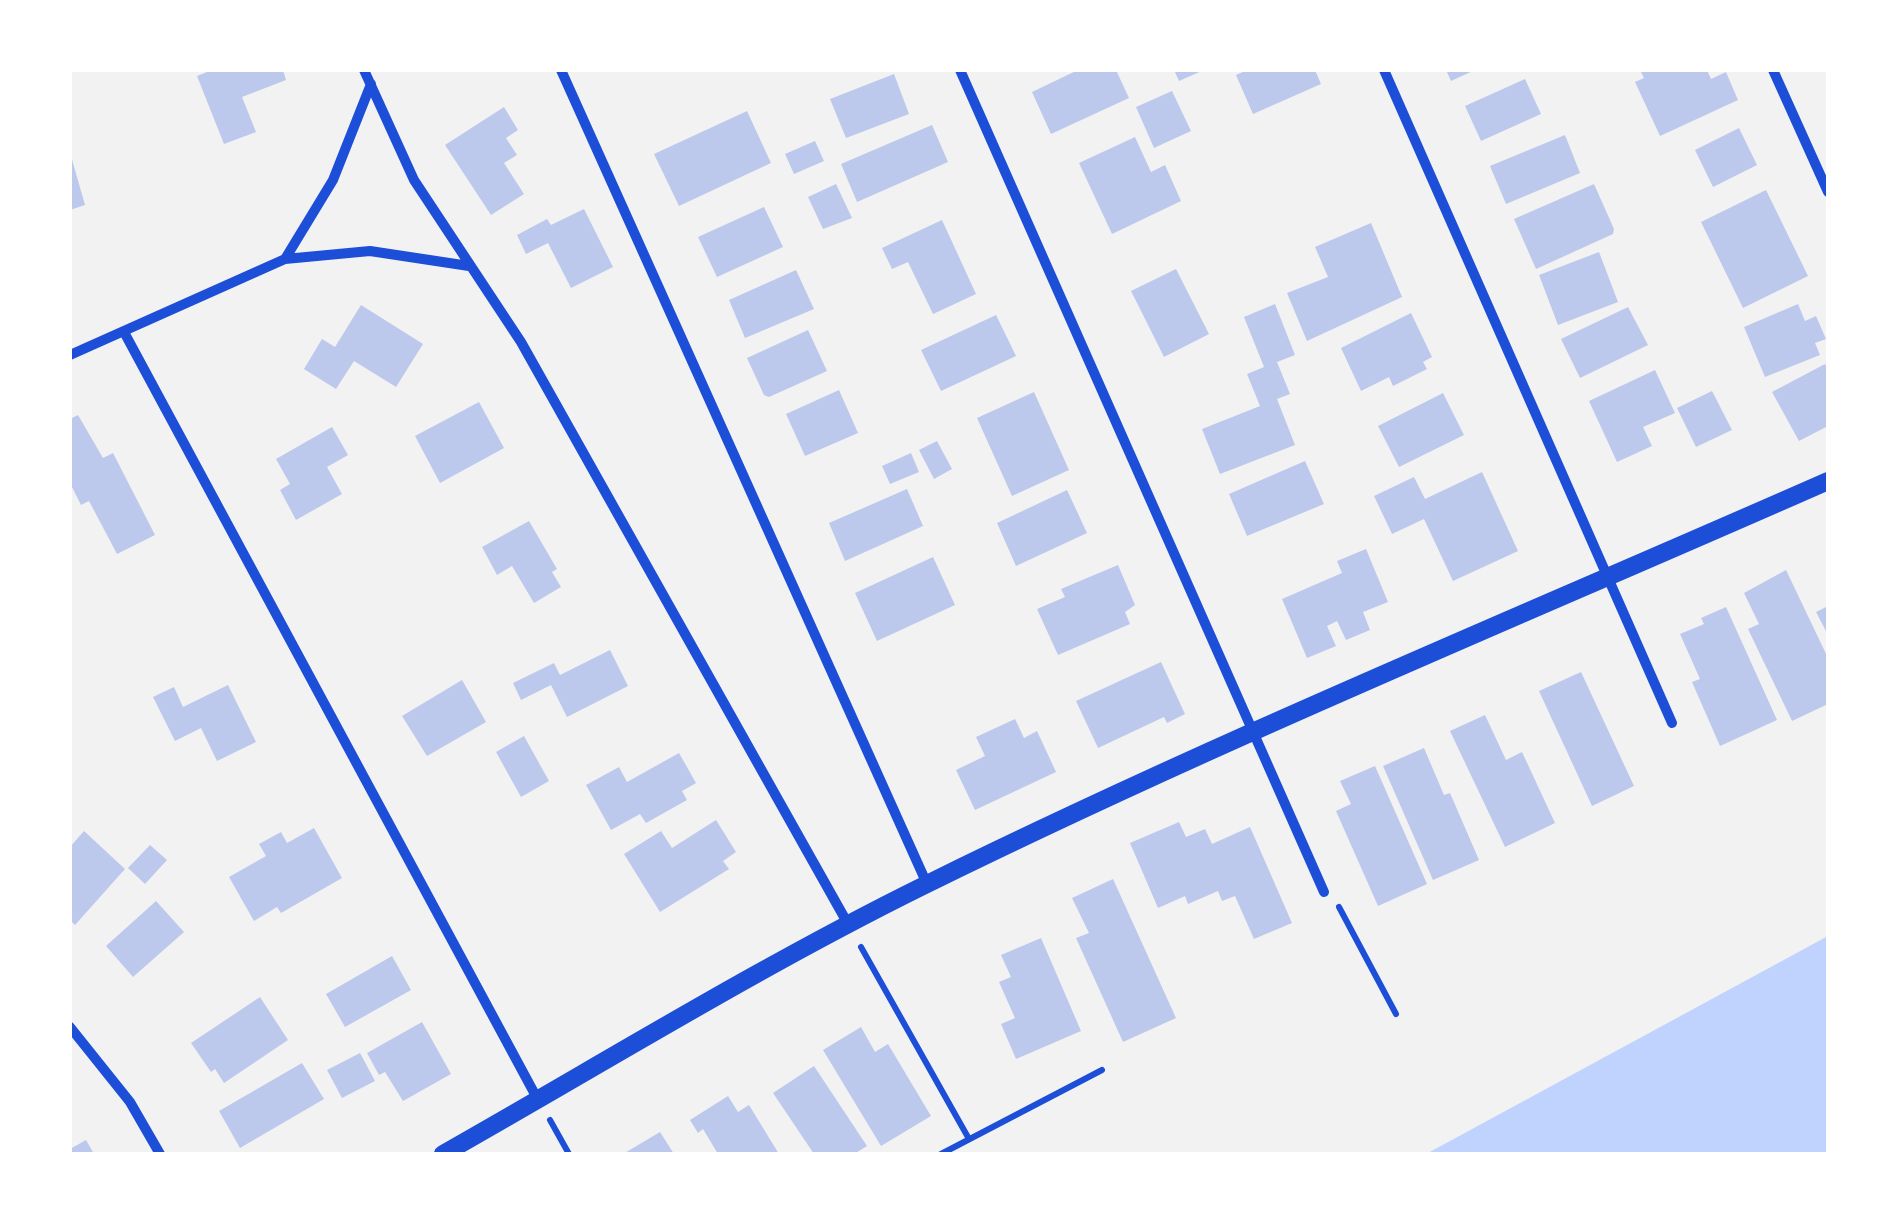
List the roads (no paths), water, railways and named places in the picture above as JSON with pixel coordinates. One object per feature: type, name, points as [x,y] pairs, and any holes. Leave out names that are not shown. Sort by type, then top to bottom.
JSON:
[{"type":"street","points":[[364,70],[414,180],[521,342],[848,924]]},
{"type":"street","points":[[562,70],[927,884]]},
{"type":"street","points":[[960,70],[1324,892]]},
{"type":"street","points":[[1384,70],[1672,723]]},
{"type":"street","points":[[1773,70],[1828,192]]},
{"type":"street","points":[[285,260],[333,180],[371,84]]},
{"type":"street","points":[[70,355],[285,260],[370,251],[469,266]]},
{"type":"street","points":[[124,332],[538,1100]]},
{"type":"street","points":[[444,1154],[848,924],[927,884],[1255,732],[1828,481]]},
{"type":"street","points":[[70,1028],[130,1102],[160,1154]]},
{"type":"water","points":[[1828,936],[1828,1154],[1426,1154]]}]
